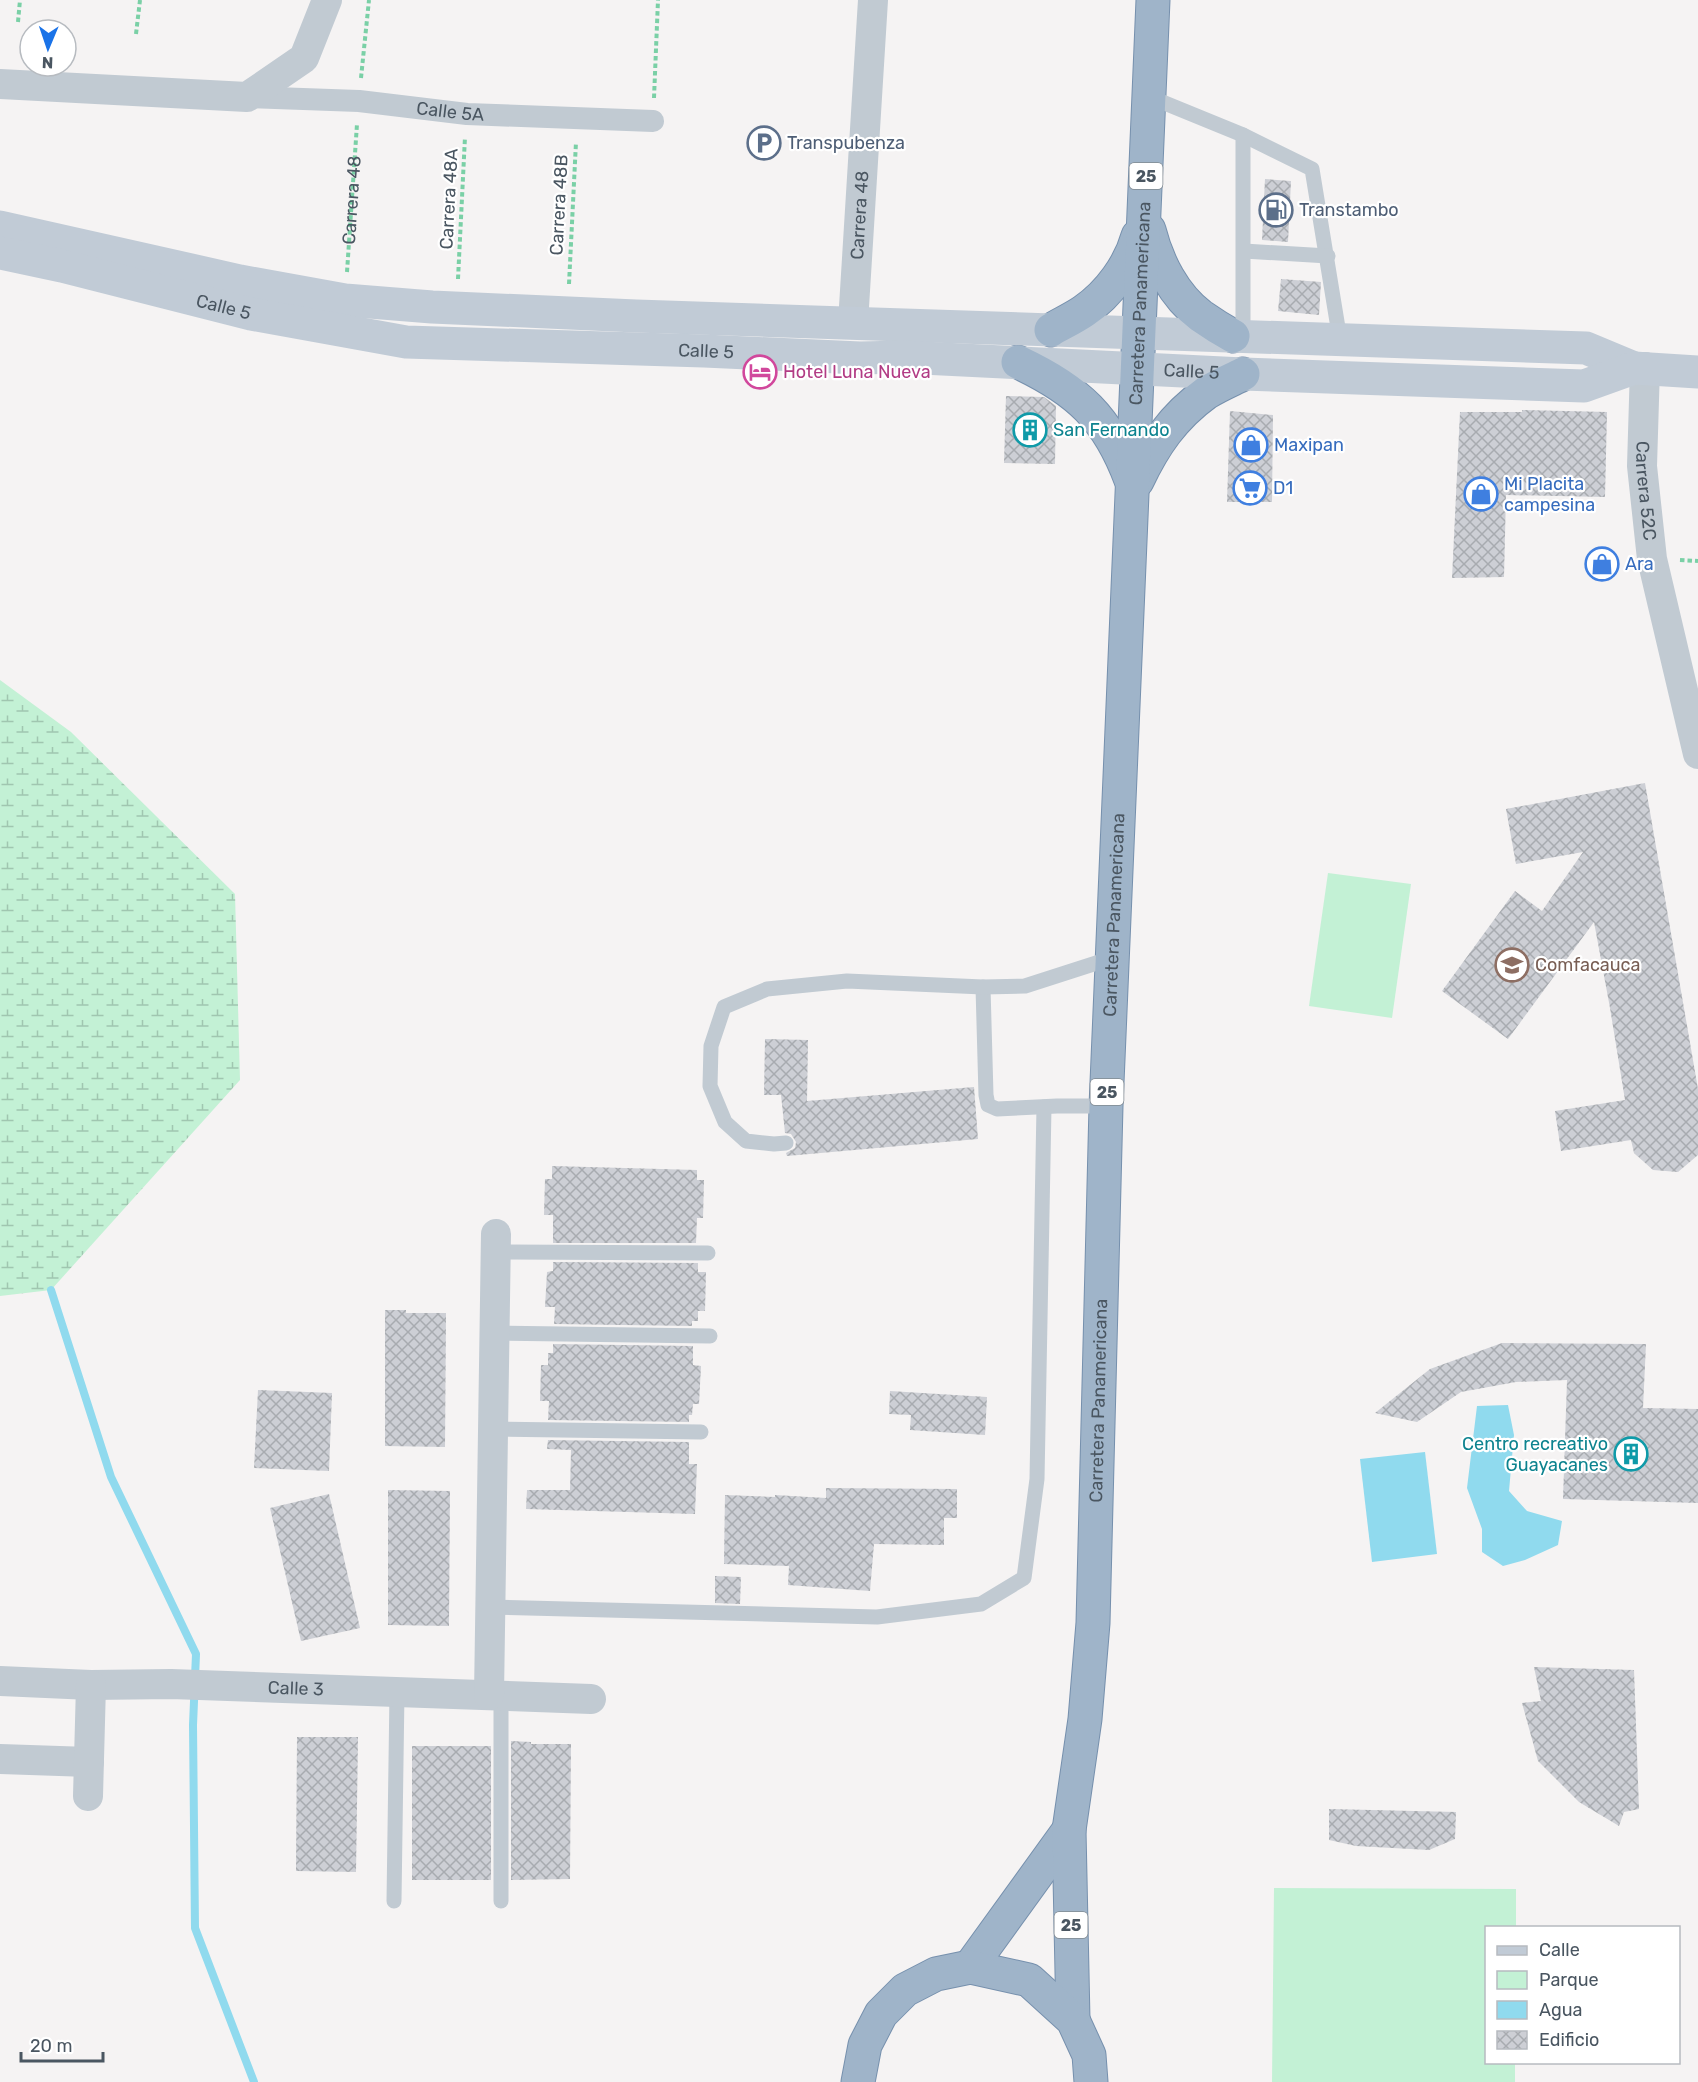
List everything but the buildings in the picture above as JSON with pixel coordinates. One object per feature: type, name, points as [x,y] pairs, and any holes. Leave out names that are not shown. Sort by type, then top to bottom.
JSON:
[{"type":"highway","name":"Carretera Panamericana","points":[[1073,2020],[1069,1830],[1085,1719],[1093,1623],[1106,1106],[1153,0]]},
{"type":"highway","points":[[1051,330],[1085,311],[1113,284],[1134,251],[1145,214]]},
{"type":"highway","points":[[1145,214],[1155,251],[1173,286],[1200,315],[1238,336]]},
{"type":"highway","points":[[1018,362],[1050,377],[1079,398],[1104,424],[1122,454],[1134,488]]},
{"type":"highway","points":[[1134,488],[1151,451],[1176,418],[1207,393],[1243,374]]},
{"type":"highway","name":"Carretera Panamericana","points":[[970,1967],[1069,1830]]},
{"type":"highway","points":[[858,2082],[865,2045],[881,2014],[905,1990],[936,1974],[970,1967],[1029,1980],[1073,2020],[1089,2055],[1091,2082]]},
{"type":"main road","name":"Calle 5","points":[[0,227],[229,278],[345,300],[432,307],[1586,348],[1640,368],[1698,372]]},
{"type":"main road","name":"Calle 5","points":[[0,254],[62,266],[251,314],[406,342],[1018,362],[1243,374],[1584,386],[1640,368]]},
{"type":"street","points":[[247,97],[304,58],[327,0]]},
{"type":"street","name":"Carrera 48","points":[[853,323],[873,0]]},
{"type":"street","name":"Calle 5A","points":[[0,84],[359,101],[467,114],[653,120]]},
{"type":"street","name":"Carrera 52C","points":[[1640,368],[1642,466],[1652,559],[1692,697],[1698,754]]},
{"type":"street","points":[[495,1695],[490,1607],[496,1243]]},
{"type":"street","name":"Calle 3","points":[[0,1681],[91,1685],[208,1685],[591,1698]]},
{"type":"street","points":[[88,1796],[91,1685]]},
{"type":"street","points":[[0,1758],[89,1762]]},
{"type":"lane","points":[[1150,97],[1243,135],[1312,169],[1340,340]]},
{"type":"lane","points":[[1238,336],[1244,251],[1243,135]]},
{"type":"lane","points":[[1244,251],[1328,256]]},
{"type":"lane","points":[[786,1143],[746,1141],[725,1122],[710,1086],[711,1046],[724,1007],[767,989],[847,981],[983,987],[1025,986],[1112,958]]},
{"type":"lane","points":[[983,987],[988,1105],[997,1109],[1106,1106]]},
{"type":"lane","points":[[490,1607],[877,1617],[981,1604],[1024,1578],[1036,1479],[1044,1107]]},
{"type":"lane","points":[[496,1243],[708,1253]]},
{"type":"lane","points":[[495,1333],[710,1336]]},
{"type":"lane","points":[[493,1429],[701,1432]]},
{"type":"lane","points":[[394,1901],[397,1692]]},
{"type":"lane","points":[[495,1695],[501,1901]]},
{"type":"path","points":[[18,18],[20,0]]},
{"type":"path","points":[[136,34],[140,0]]},
{"type":"path","name":"Carrera 48","points":[[345,300],[359,101],[369,0]]},
{"type":"path","points":[[653,120],[658,0]]},
{"type":"path","name":"Carrera 48A","points":[[457,286],[467,114]]},
{"type":"path","name":"Carrera 48B","points":[[569,294],[577,117]]},
{"type":"green space","points":[[0,680],[71,732],[235,894],[240,1080],[51,1290],[0,1296]]},
{"type":"green space","points":[[1328,873],[1411,884],[1392,1018],[1309,1006]]},
{"type":"green space","points":[[1274,1888],[1516,1889],[1516,1926],[1485,1926],[1485,2064],[1515,2064],[1515,2082],[1272,2082]]},
{"type":"water","points":[[1508,1405],[1514,1435],[1509,1491],[1527,1511],[1562,1521],[1558,1545],[1525,1560],[1503,1566],[1482,1552],[1482,1529],[1467,1488],[1477,1406]]},
{"type":"water","points":[[1425,1452],[1437,1554],[1372,1562],[1360,1459]]},
{"type":"waterway","points":[[51,1290],[111,1477],[196,1654],[193,1725],[195,1928],[254,2082]]},
{"type":"place","name":"Transpubenza","points":[[764,143]]},
{"type":"place","name":"Transtambo","points":[[1276,210]]},
{"type":"place","name":"Hotel Luna Nueva","points":[[760,372]]},
{"type":"place","name":"San Fernando","points":[[1030,430]]},
{"type":"place","name":"Maxipan","points":[[1251,445]]},
{"type":"place","name":"D1","points":[[1250,488]]},
{"type":"place","name":"Mi Placita campesina","points":[[1481,494]]},
{"type":"place","name":"Ara","points":[[1602,564]]},
{"type":"place","name":"Comfacauca","points":[[1512,965]]},
{"type":"place","name":"Centro recreativo Guayacanes","points":[[1631,1454]]}]
